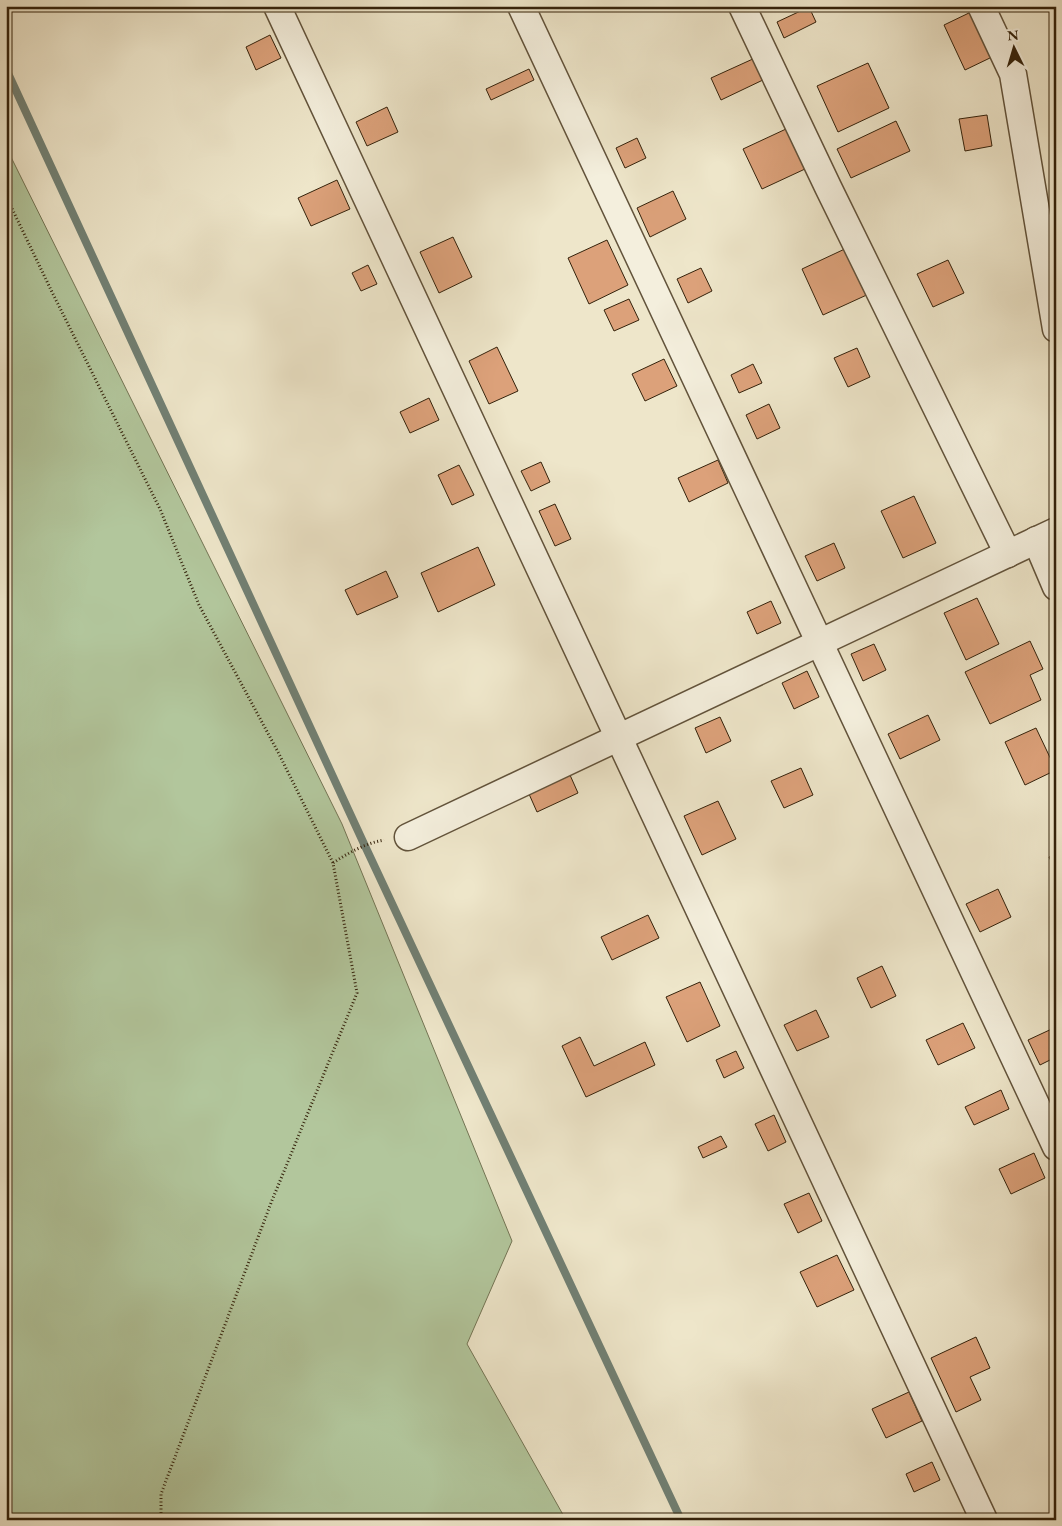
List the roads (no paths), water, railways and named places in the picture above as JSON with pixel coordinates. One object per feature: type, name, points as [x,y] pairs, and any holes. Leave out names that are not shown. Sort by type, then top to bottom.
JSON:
[{"type":"street","points":[[277,6],[984,1520]]},
{"type":"street","points":[[521,6],[1056,1147]]},
{"type":"street","points":[[742,6],[828,187],[1008,554]]},
{"type":"street","points":[[981,6],[1013,74],[1056,329]]},
{"type":"street","points":[[408,837],[1046,536],[1056,587]]},
{"type":"waterway","points":[[6,69],[365,846],[681,1520]]}]
